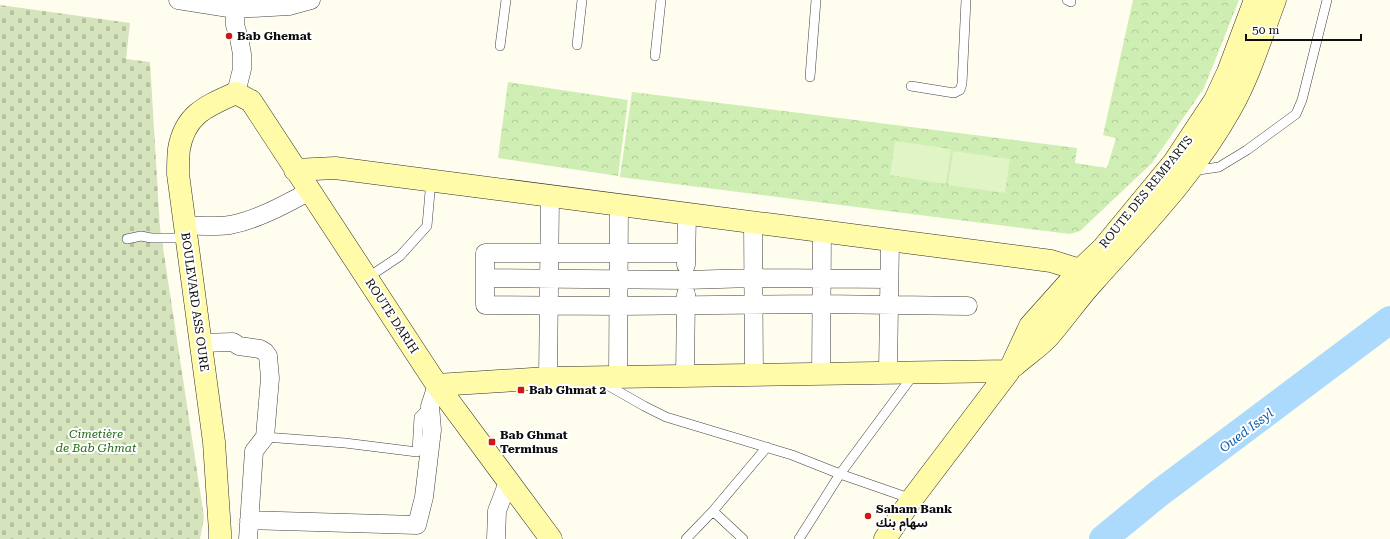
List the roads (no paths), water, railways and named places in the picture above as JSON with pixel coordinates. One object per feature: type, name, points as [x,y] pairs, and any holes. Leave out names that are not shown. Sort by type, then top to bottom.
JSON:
[{"type":"street","points":[[178,0],[235,17],[289,6],[310,0]]},
{"type":"street","name":"ROUTE DES REMPARTS","points":[[885,539],[912,499],[1009,371],[1048,337],[1102,248],[1174,162],[1215,100],[1228,72],[1255,0]]},
{"type":"street","name":"ROUTE DES REMPARTS","points":[[1086,276],[1151,218],[1215,136],[1231,109],[1246,78],[1275,0]]},
{"type":"street","points":[[235,17],[229,36],[232,54],[242,69],[236,93]]},
{"type":"street","name":"ROUTE DARIH","points":[[236,93],[251,101],[437,385],[551,539]]},
{"type":"street","name":"BOULEVARD ASS OURE","points":[[220,539],[214,442],[178,174],[179,149],[185,128],[195,115],[208,106],[236,93]]},
{"type":"street","points":[[295,170],[336,168],[1051,261],[1086,276]]},
{"type":"street","points":[[185,232],[229,225],[243,221],[283,206],[310,191]]},
{"type":"street","points":[[548,378],[550,196]]},
{"type":"street","points":[[618,377],[619,204]]},
{"type":"street","points":[[685,376],[687,214]]},
{"type":"street","points":[[753,222],[754,376]]},
{"type":"street","points":[[821,375],[822,231]]},
{"type":"street","points":[[888,372],[890,240]]},
{"type":"street","points":[[686,253],[485,253],[485,305],[618,306],[821,304],[968,306]]},
{"type":"street","points":[[485,278],[618,280],[753,278],[889,279]]},
{"type":"street","points":[[201,343],[233,342],[239,346],[260,349],[268,356],[270,378],[265,437],[254,451],[248,539]]},
{"type":"street","points":[[249,520],[417,525],[424,497],[432,430],[430,406],[437,385],[548,378],[821,375],[916,371],[1009,371]]},
{"type":"street","points":[[496,539],[497,511],[508,482]]},
{"type":"lane","points":[[500,46],[506,0]]},
{"type":"lane","points":[[577,44],[582,0]]},
{"type":"lane","points":[[655,56],[661,0]]},
{"type":"lane","points":[[810,76],[816,0]]},
{"type":"lane","points":[[911,86],[954,93],[960,90],[962,84],[966,0]]},
{"type":"lane","points":[[1189,171],[1219,167],[1247,150],[1296,114],[1302,100],[1327,0]]},
{"type":"lane","points":[[367,278],[400,256],[427,226],[431,180]]},
{"type":"lane","points":[[127,239],[141,236],[151,238],[185,232]]},
{"type":"lane","points":[[799,539],[840,474],[916,371]]},
{"type":"lane","points":[[594,377],[666,417],[792,455],[840,474],[912,499]]},
{"type":"lane","points":[[265,437],[345,443],[417,452],[419,417],[430,406]]},
{"type":"lane","points":[[686,539],[713,512],[767,447]]},
{"type":"lane","points":[[713,512],[743,539]]},
{"type":"waterway","name":"Oued Issyl","points":[[1103,539],[1158,494],[1390,320]]},
{"type":"place","name":"Bab Ghemat","points":[[229,36]]},
{"type":"place","name":"Bab Ghmat 2","points":[[521,390]]},
{"type":"place","name":"Bab Ghmat Terminus","points":[[492,442]]},
{"type":"place","name":"Saham Bank سهام بنك","points":[[868,516]]},
{"type":"park label","name":"Cimetière de Bab Ghmat","points":[[96,441]]}]
